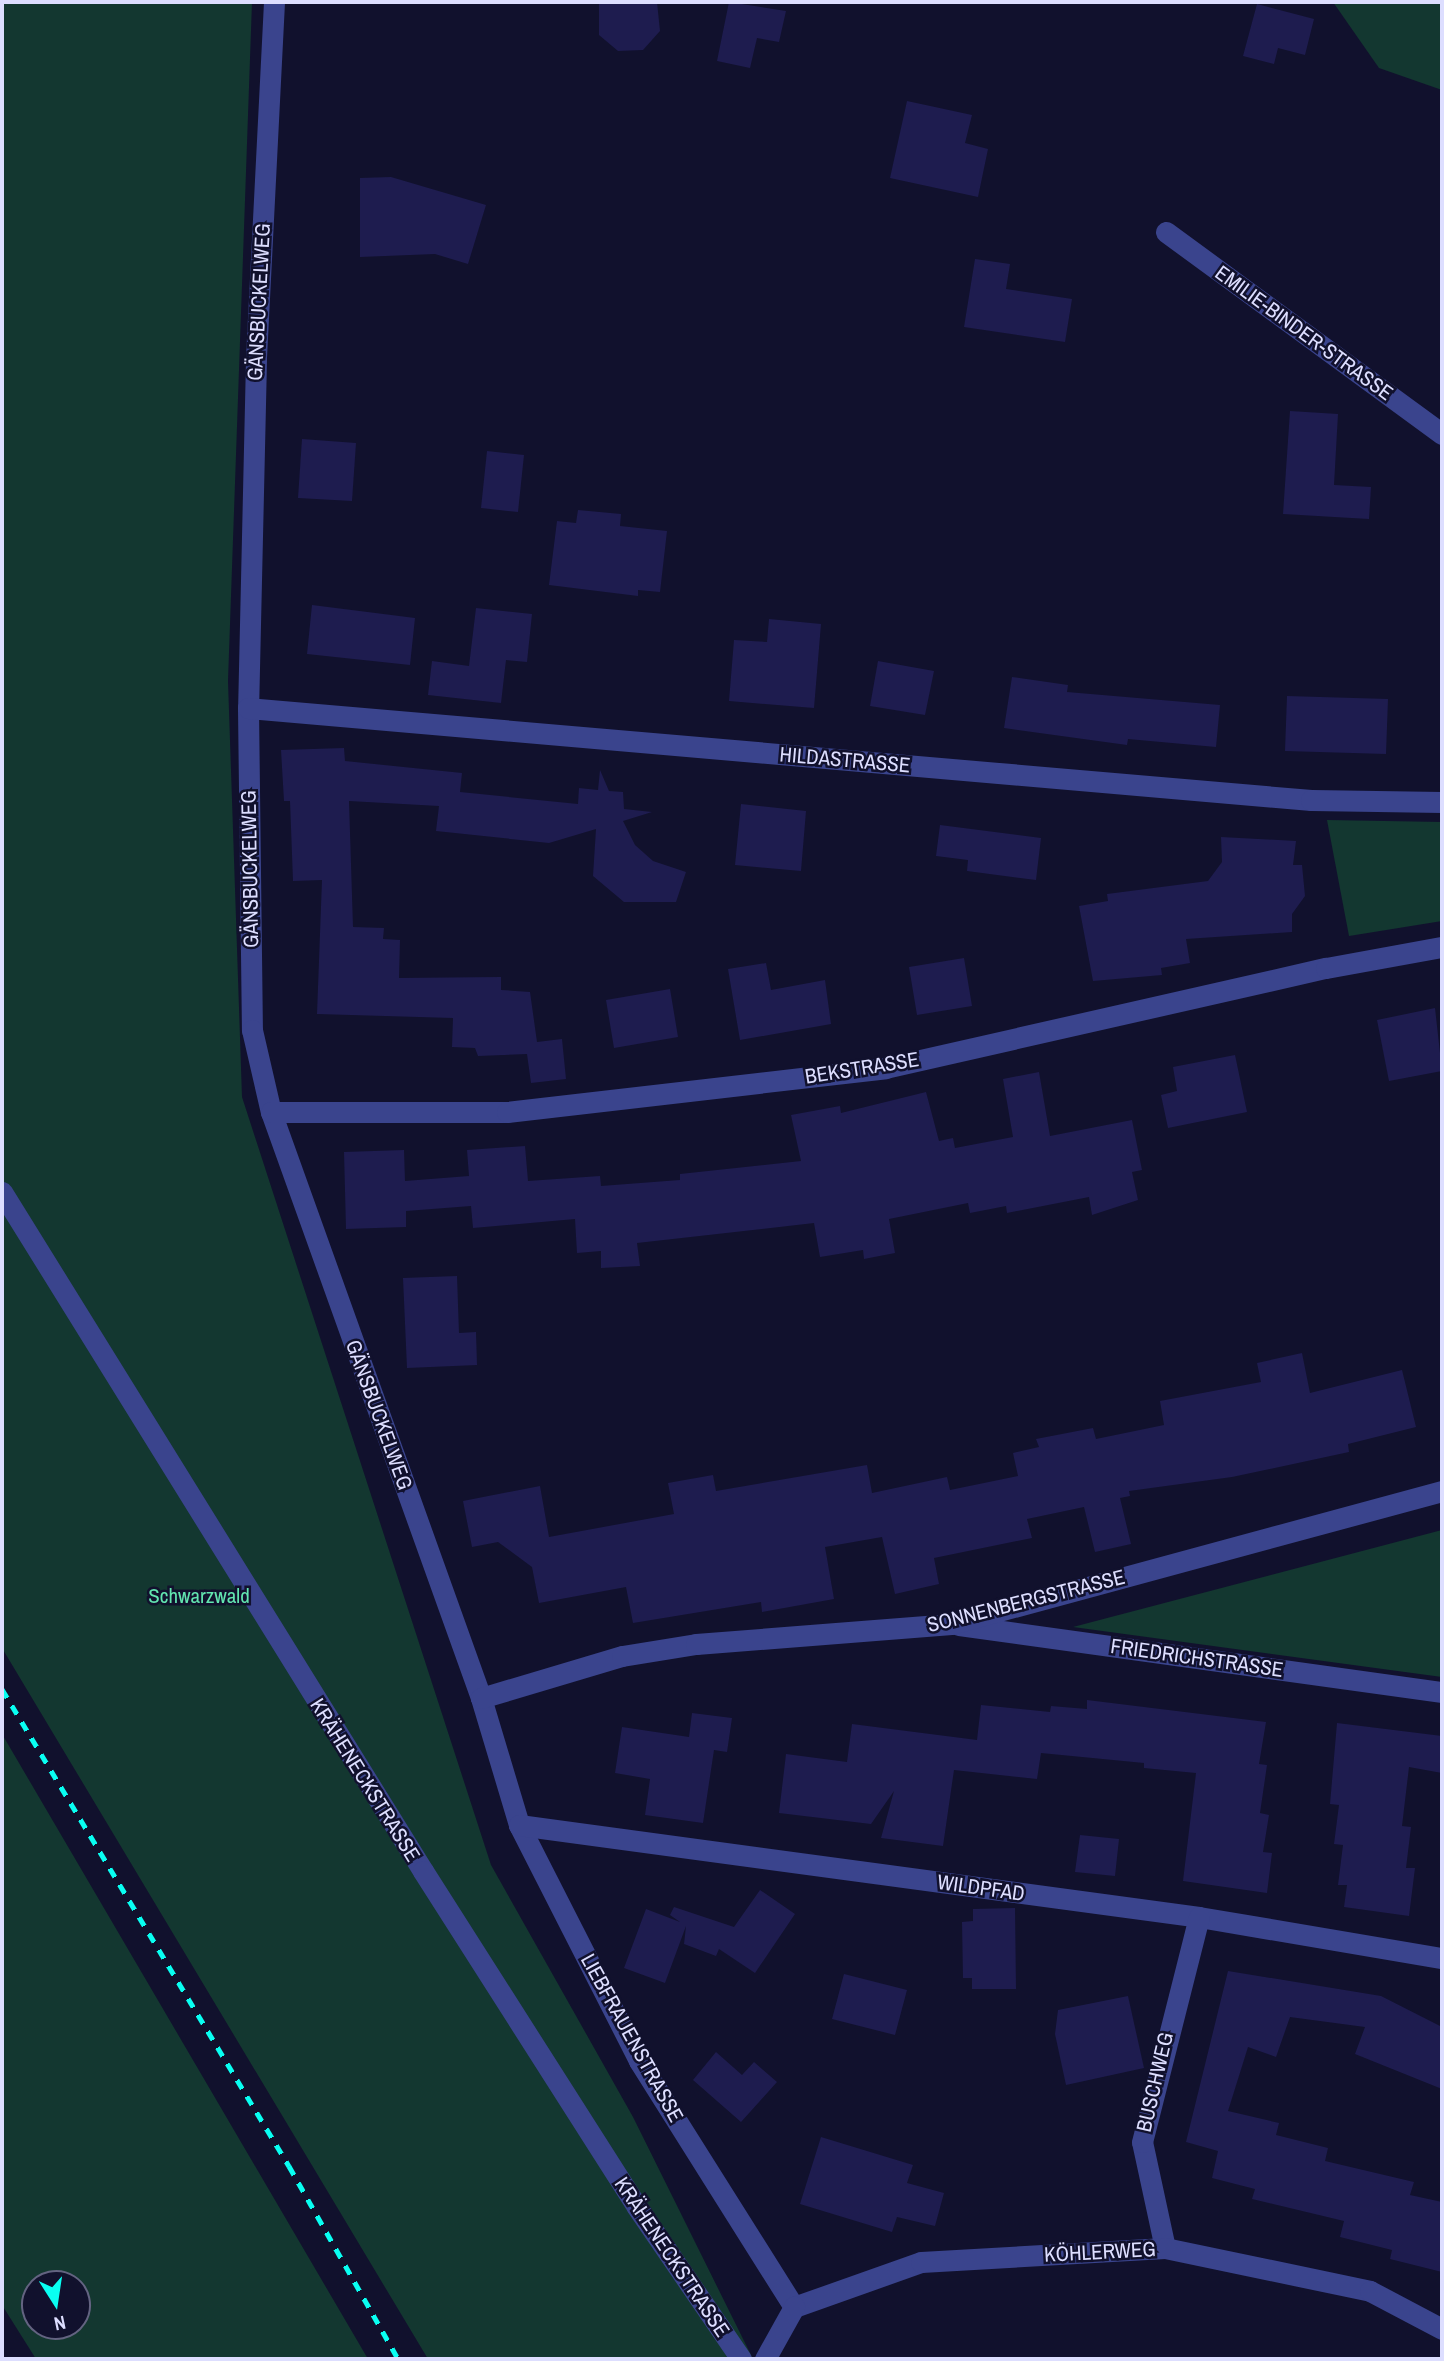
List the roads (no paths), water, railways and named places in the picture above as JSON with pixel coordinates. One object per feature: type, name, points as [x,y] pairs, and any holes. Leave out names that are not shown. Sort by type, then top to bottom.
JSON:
[{"type":"street","name":"GÄNSBUCKELWEG","points":[[274,2],[256,360],[248,708],[252,1030],[271,1112],[481,1698]]},
{"type":"street","name":"EMILIE-BINDER-STRASSE","points":[[1166,232],[1442,434]]},
{"type":"street","name":"HILDASTRASSE","points":[[248,708],[1311,800],[1442,802]]},
{"type":"street","name":"BEKSTRASSE","points":[[271,1112],[507,1112],[885,1068],[1326,968],[1442,947]]},
{"type":"street","name":"KRÄHENECKSTRASSE","points":[[2,1192],[415,1860],[637,2207],[741,2359]]},
{"type":"street","name":"SONNENBERGSTRASSE","points":[[481,1698],[659,1650],[951,1624],[1442,1491]]},
{"type":"street","name":"FRIEDRICHSTRASSE","points":[[951,1624],[1442,1692]]},
{"type":"street","name":"LIEBFRAUENSTRASSE","points":[[481,1698],[519,1825],[639,2060],[794,2307]]},
{"type":"street","name":"WILDPFAD","points":[[519,1825],[1199,1917],[1442,1958]]},
{"type":"street","name":"BUSCHWEG","points":[[1165,2248],[1142,2142],[1199,1917]]},
{"type":"street","name":"KÖHLERWEG","points":[[794,2307],[921,2262],[1165,2248],[1370,2291],[1442,2329]]},
{"type":"street","points":[[765,2359],[794,2307]]},
{"type":"railway","points":[[2,1689],[289,2166],[398,2359]]},
{"type":"park label","name":"Schwarzwald","points":[[199,1596]]}]
